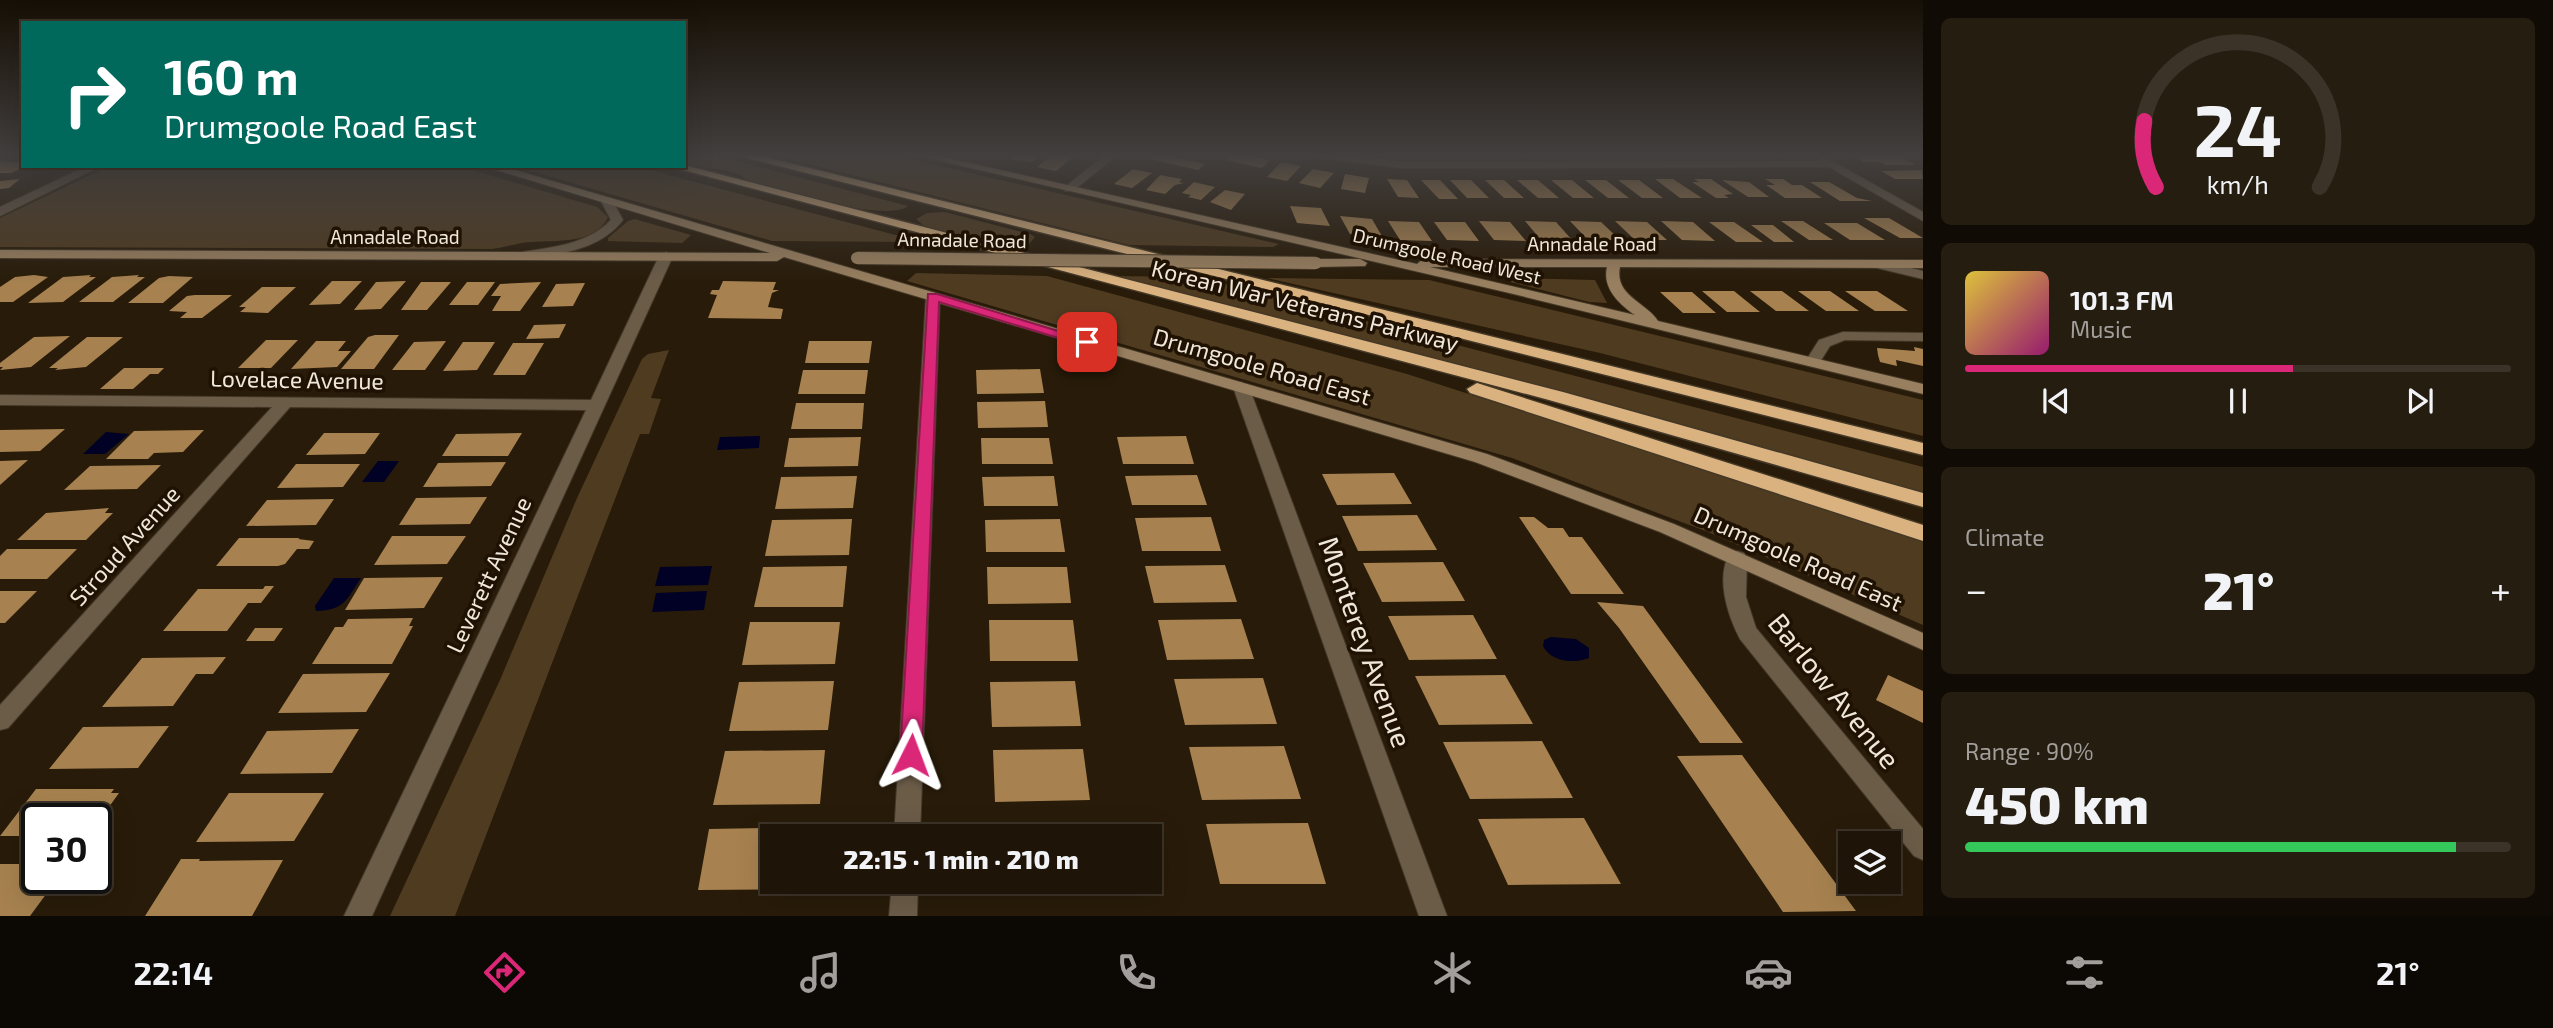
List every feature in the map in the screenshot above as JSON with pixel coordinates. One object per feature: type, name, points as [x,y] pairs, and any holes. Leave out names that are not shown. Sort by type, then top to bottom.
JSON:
[{"type":"highway","name":"Korean War Veterans Parkway","points":[[794,198],[1556,396],[1923,500]]},
{"type":"highway","name":"Korean War Veterans Parkway","points":[[913,198],[1923,450]]},
{"type":"highway","points":[[1143,290],[1421,372],[1923,533]]},
{"type":"main road","name":"Drumgoole Road East","points":[[596,198],[1481,458],[1605,503],[1737,558],[1923,642]]},
{"type":"main road","name":"Drumgoole Road West","points":[[1107,198],[1923,389]]},
{"type":"main road","name":"Annadale Road","points":[[0,254],[1923,264]]},
{"type":"main road","points":[[1615,264],[1612,275],[1618,292],[1661,326]]},
{"type":"street","points":[[0,212],[30,198]]},
{"type":"street","points":[[1890,198],[1923,217]]},
{"type":"street","points":[[512,257],[560,249],[595,239],[617,220],[607,201]]},
{"type":"street","name":"Leverett Avenue","points":[[358,916],[594,405],[666,256]]},
{"type":"street","points":[[1878,264],[1923,275]]},
{"type":"street","points":[[908,824],[933,296]]},
{"type":"street","points":[[1814,362],[1824,343],[1843,336],[1923,337]]},
{"type":"street","name":"Monterey Avenue","points":[[1241,387],[1433,916]]},
{"type":"street","name":"Lovelace Avenue","points":[[0,400],[594,405]]},
{"type":"street","name":"Stroud Avenue","points":[[0,721],[285,403]]},
{"type":"street","name":"Barlow Avenue","points":[[1737,558],[1733,595],[1740,619],[1748,633],[1923,848]]},
{"type":"street","points":[[904,916],[905,894]]},
{"type":"shaded area","points":[[42,198],[566,198],[597,207],[608,217],[602,226],[585,237],[492,249],[0,247],[0,218]]},
{"type":"shaded area","points":[[623,198],[755,198],[922,242],[772,241]]},
{"type":"shaded area","points":[[807,198],[876,198],[908,206],[879,211]]},
{"type":"shaded area","points":[[942,198],[1078,198],[1279,244],[1273,247],[1129,245]]},
{"type":"shaded area","points":[[945,212],[1035,237],[1029,244],[992,243],[924,226],[916,219],[927,213]]},
{"type":"shaded area","points":[[635,219],[691,235],[682,243],[608,241],[608,238],[628,221]]},
{"type":"shaded area","points":[[916,273],[1047,276],[1407,374],[1923,541],[1923,625],[1708,532],[1512,458],[907,281]]},
{"type":"shaded area","points":[[1107,276],[1198,277],[1923,467],[1923,494]]},
{"type":"shaded area","points":[[1267,278],[1429,280],[1923,400],[1923,436],[1600,353]]},
{"type":"shaded area","points":[[1517,278],[1595,280],[1607,303],[1589,302],[1510,282]]},
{"type":"shaded area","points":[[669,350],[651,398],[661,399],[649,434],[640,434],[455,916],[390,916],[500,680],[577,498],[642,359],[648,354]]},
{"type":"water","points":[[106,432],[129,434],[105,454],[83,454]]},
{"type":"water","points":[[760,436],[759,448],[717,450],[720,437]]},
{"type":"water","points":[[378,461],[399,461],[384,482],[362,482]]},
{"type":"water","points":[[712,566],[708,585],[655,586],[660,567]]},
{"type":"water","points":[[334,578],[361,578],[348,598],[339,606],[316,611],[315,606]]},
{"type":"water","points":[[707,591],[704,610],[652,612],[656,593]]},
{"type":"water","points":[[1551,637],[1576,639],[1589,648],[1589,658],[1570,661],[1551,655],[1543,646],[1544,640]]},
{"type":"building","points":[[1215,198],[1242,198],[1231,210],[1210,202]]},
{"type":"building","points":[[1835,198],[1872,201],[1840,201]]},
{"type":"building","points":[[1290,206],[1321,208],[1330,226],[1297,223]]},
{"type":"building","points":[[1340,216],[1372,219],[1383,238],[1350,234]]},
{"type":"building","points":[[1864,218],[1889,218],[1923,238],[1900,238]]},
{"type":"building","points":[[1388,221],[1419,222],[1432,241],[1400,240]]},
{"type":"building","points":[[1479,221],[1510,222],[1526,241],[1494,240]]},
{"type":"building","points":[[1525,221],[1556,222],[1573,241],[1541,240]]},
{"type":"building","points":[[1570,221],[1601,222],[1620,240],[1588,240]]},
{"type":"building","points":[[1615,221],[1647,222],[1667,240],[1635,240]]},
{"type":"building","points":[[1661,221],[1693,222],[1715,241],[1682,240]]},
{"type":"building","points":[[1781,221],[1803,221],[1833,240],[1809,240]]},
{"type":"building","points":[[1434,222],[1465,222],[1479,241],[1447,240]]},
{"type":"building","points":[[1709,222],[1734,222],[1763,242],[1736,242]]},
{"type":"building","points":[[1824,223],[1857,223],[1885,240],[1850,240]]},
{"type":"building","points":[[1751,225],[1773,225],[1794,242],[1774,242]]},
{"type":"building","points":[[91,275],[89,277],[96,277],[63,302],[28,303],[63,277]]},
{"type":"building","points":[[139,275],[137,277],[145,277],[113,302],[79,302],[112,277]]},
{"type":"building","points":[[15,277],[48,277],[13,302],[0,302],[0,287]]},
{"type":"building","points":[[193,277],[163,303],[128,303],[159,278]]},
{"type":"building","points":[[332,281],[362,281],[340,304],[309,305]]},
{"type":"building","points":[[406,281],[381,309],[354,310],[376,282]]},
{"type":"building","points":[[723,281],[776,282],[773,290],[779,290],[772,293],[768,307],[783,309],[781,319],[708,318],[717,295],[710,294],[712,290],[719,290]]},
{"type":"building","points":[[421,282],[451,282],[427,310],[401,310]]},
{"type":"building","points":[[467,282],[495,282],[478,305],[449,305]]},
{"type":"building","points":[[541,282],[520,311],[492,311],[501,296],[491,296],[500,284]]},
{"type":"building","points":[[585,283],[573,306],[542,307],[556,284]]},
{"type":"building","points":[[262,287],[296,287],[268,313],[240,312],[246,307],[239,307]]},
{"type":"building","points":[[1702,291],[1734,291],[1760,312],[1727,312]]},
{"type":"building","points":[[1750,291],[1782,291],[1809,311],[1776,311]]},
{"type":"building","points":[[1798,291],[1830,291],[1859,311],[1826,311]]},
{"type":"building","points":[[1845,291],[1877,291],[1908,311],[1875,311]]},
{"type":"building","points":[[1660,292],[1692,292],[1716,313],[1683,313]]},
{"type":"building","points":[[232,295],[202,318],[180,318],[187,312],[169,311],[187,296]]},
{"type":"building","points":[[566,324],[559,338],[526,339],[534,325]]},
{"type":"building","points":[[399,335],[374,369],[341,369],[368,337]]},
{"type":"building","points":[[70,336],[31,367],[0,370],[3,367],[0,367],[0,363],[34,337]]},
{"type":"building","points":[[87,337],[123,337],[86,367],[55,370],[58,368],[49,368]]},
{"type":"building","points":[[266,340],[298,340],[271,368],[238,368]]},
{"type":"building","points":[[316,341],[346,341],[338,351],[351,351],[337,367],[291,369]]},
{"type":"building","points":[[446,341],[425,370],[392,370],[414,342]]},
{"type":"building","points":[[809,341],[872,341],[869,363],[805,363]]},
{"type":"building","points":[[463,342],[495,342],[477,370],[443,371]]},
{"type":"building","points":[[513,343],[544,343],[525,375],[493,375]]},
{"type":"building","points":[[1914,347],[1923,349],[1923,366],[1896,360],[1897,366],[1880,362],[1877,348],[1915,351]]},
{"type":"building","points":[[124,368],[164,368],[158,374],[150,374],[133,389],[100,389]]},
{"type":"building","points":[[1040,369],[1044,393],[977,394],[976,370]]},
{"type":"building","points":[[803,370],[868,370],[865,394],[798,394]]},
{"type":"building","points":[[1045,401],[1048,427],[978,428],[977,402]]},
{"type":"building","points":[[796,403],[864,403],[862,429],[791,429]]},
{"type":"building","points":[[65,429],[40,451],[0,452],[0,430]]},
{"type":"building","points":[[204,430],[183,452],[154,453],[148,459],[106,459],[134,431]]},
{"type":"building","points":[[324,433],[380,433],[365,454],[306,455]]},
{"type":"building","points":[[522,433],[508,456],[442,456],[456,434]]},
{"type":"building","points":[[1186,436],[1194,464],[1123,464],[1117,437]]},
{"type":"building","points":[[861,437],[858,466],[784,467],[789,438]]},
{"type":"building","points":[[981,438],[1049,438],[1053,464],[982,464]]},
{"type":"building","points":[[28,460],[0,485],[0,461]]},
{"type":"building","points":[[506,462],[491,486],[423,487],[438,463]]},
{"type":"building","points":[[296,464],[360,464],[343,487],[277,488]]},
{"type":"building","points":[[161,465],[137,489],[64,490],[90,466]]},
{"type":"building","points":[[1394,473],[1412,504],[1337,505],[1322,474]]},
{"type":"building","points":[[1197,475],[1207,505],[1132,505],[1125,476]]},
{"type":"building","points":[[857,476],[853,508],[775,509],[781,477]]},
{"type":"building","points":[[1054,476],[1058,506],[984,506],[982,477]]},
{"type":"building","points":[[487,497],[470,524],[399,525],[416,498]]},
{"type":"building","points":[[334,499],[316,525],[246,526],[267,500]]},
{"type":"building","points":[[109,508],[105,513],[113,513],[86,540],[17,540],[46,513]]},
{"type":"building","points":[[1417,515],[1437,550],[1358,551],[1342,516]]},
{"type":"building","points":[[1211,517],[1221,551],[1142,551],[1135,518]]},
{"type":"building","points":[[1519,517],[1534,517],[1548,528],[1563,528],[1569,537],[1582,537],[1624,594],[1571,594]]},
{"type":"building","points":[[852,519],[849,555],[765,556],[772,520]]},
{"type":"building","points":[[1060,519],[1065,552],[986,552],[985,520]]},
{"type":"building","points":[[392,536],[466,536],[447,564],[374,565]]},
{"type":"building","points":[[239,538],[300,538],[298,539],[314,541],[309,549],[297,549],[285,564],[278,566],[216,566]]},
{"type":"building","points":[[7,549],[77,549],[47,579],[0,579],[0,556]]},
{"type":"building","points":[[1443,562],[1465,601],[1382,602],[1363,563]]},
{"type":"building","points":[[1225,565],[1237,602],[1154,603],[1145,566]]},
{"type":"building","points":[[847,566],[843,607],[754,607],[763,567]]},
{"type":"building","points":[[987,567],[1067,567],[1071,603],[988,604]]},
{"type":"building","points":[[443,577],[424,608],[345,610],[364,578]]},
{"type":"building","points":[[265,586],[274,586],[261,603],[248,603],[227,631],[163,631],[198,589],[263,589]]},
{"type":"building","points":[[0,591],[37,591],[5,623],[0,623]]},
{"type":"building","points":[[1597,602],[1643,606],[1743,743],[1700,743],[1619,628]]},
{"type":"building","points":[[1473,615],[1497,659],[1409,660],[1388,616]]},
{"type":"building","points":[[413,618],[409,626],[413,626],[392,664],[312,664],[335,627],[343,627],[348,619]]},
{"type":"building","points":[[1241,619],[1254,659],[1167,660],[1158,620]]},
{"type":"building","points":[[989,620],[1073,620],[1078,661],[990,661]]},
{"type":"building","points":[[750,622],[840,622],[835,664],[742,665]]},
{"type":"building","points":[[255,628],[283,628],[274,641],[246,641]]},
{"type":"building","points":[[226,657],[213,674],[196,674],[173,706],[102,707],[142,658]]},
{"type":"building","points":[[390,673],[366,712],[278,713],[303,674]]},
{"type":"building","points":[[1505,675],[1533,724],[1439,725],[1415,676]]},
{"type":"building","points":[[1888,675],[1923,691],[1923,723],[1876,700]]},
{"type":"building","points":[[1263,678],[1277,724],[1185,725],[1174,679]]},
{"type":"building","points":[[834,681],[828,730],[729,731],[739,682]]},
{"type":"building","points":[[1075,681],[1081,726],[992,727],[990,682]]},
{"type":"building","points":[[169,726],[138,768],[49,769],[83,727]]},
{"type":"building","points":[[359,729],[332,773],[240,774],[267,731]]},
{"type":"building","points":[[1542,741],[1573,798],[1470,799],[1443,742]]},
{"type":"building","points":[[1284,746],[1301,799],[1202,800],[1189,747]]},
{"type":"building","points":[[1083,749],[1090,800],[995,802],[993,750]]},
{"type":"building","points":[[825,750],[820,804],[713,805],[725,751]]},
{"type":"building","points":[[1742,755],[1838,886],[1838,894],[1844,894],[1856,911],[1783,912],[1677,756]]},
{"type":"building","points":[[36,789],[114,789],[111,793],[119,793],[112,803],[25,803]]},
{"type":"building","points":[[229,793],[324,793],[294,841],[196,842]]},
{"type":"building","points":[[21,809],[21,836],[0,836]]},
{"type":"building","points":[[1584,818],[1621,884],[1508,885],[1478,819]]},
{"type":"building","points":[[1308,823],[1326,884],[1220,884],[1206,824]]},
{"type":"building","points":[[760,828],[760,889],[698,890],[709,829]]},
{"type":"building","points":[[181,859],[283,860],[252,916],[145,916]]},
{"type":"building","points":[[0,864],[21,864],[21,894],[46,894],[30,916],[0,916]]},
{"type":"route","points":[[911,755],[933,296],[1087,342]]}]
